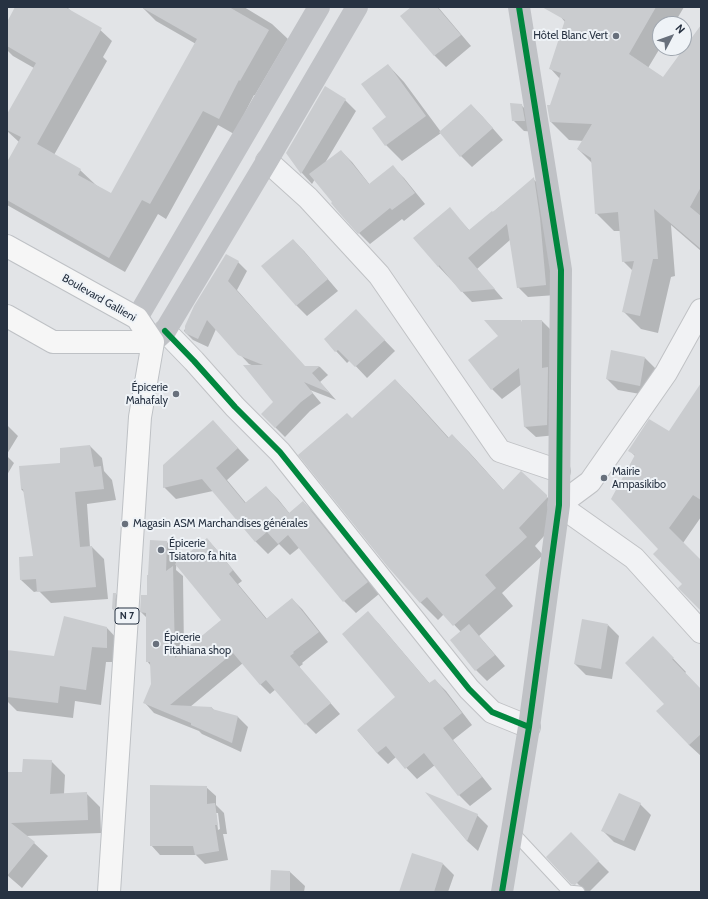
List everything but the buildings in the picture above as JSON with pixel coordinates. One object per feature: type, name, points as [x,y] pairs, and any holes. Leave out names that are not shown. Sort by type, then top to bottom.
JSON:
[{"type":"main road","name":"Boulevard Gallieni","points":[[7,246],[137,318],[159,336]]},
{"type":"main road","points":[[7,316],[53,342],[159,336]]},
{"type":"main road","name":"N 7","points":[[110,892],[140,417],[159,336]]},
{"type":"street","points":[[137,318],[319,7]]},
{"type":"street","points":[[357,7],[267,161],[159,336],[194,361],[235,407],[280,452],[468,689],[492,712],[529,727]]},
{"type":"street","points":[[502,892],[529,727],[559,505],[561,270],[519,7]]},
{"type":"street","points":[[267,161],[308,198],[379,275],[500,450],[559,471]]},
{"type":"street","points":[[559,505],[590,482],[666,373],[701,310]]},
{"type":"street","points":[[559,505],[634,558],[701,632]]},
{"type":"lane","points":[[512,831],[568,891],[579,892]]},
{"type":"cycle path","points":[[502,892],[529,727],[559,505],[561,270],[519,7]]},
{"type":"cycle path","points":[[165,331],[235,407],[280,452],[469,689],[492,712],[529,727]]},
{"type":"place","name":"Hôtel Blanc Vert","points":[[616,36]]},
{"type":"place","name":"Épicerie Mahafaly","points":[[176,394]]},
{"type":"place","name":"Mairie Ampasikibo","points":[[604,478]]},
{"type":"place","name":"Magasin ASM Marchandises générales","points":[[125,524]]},
{"type":"place","name":"Épicerie Tsiatoro fa hita","points":[[161,550]]},
{"type":"place","name":"Épicerie Fitahiana shop","points":[[156,644]]}]
